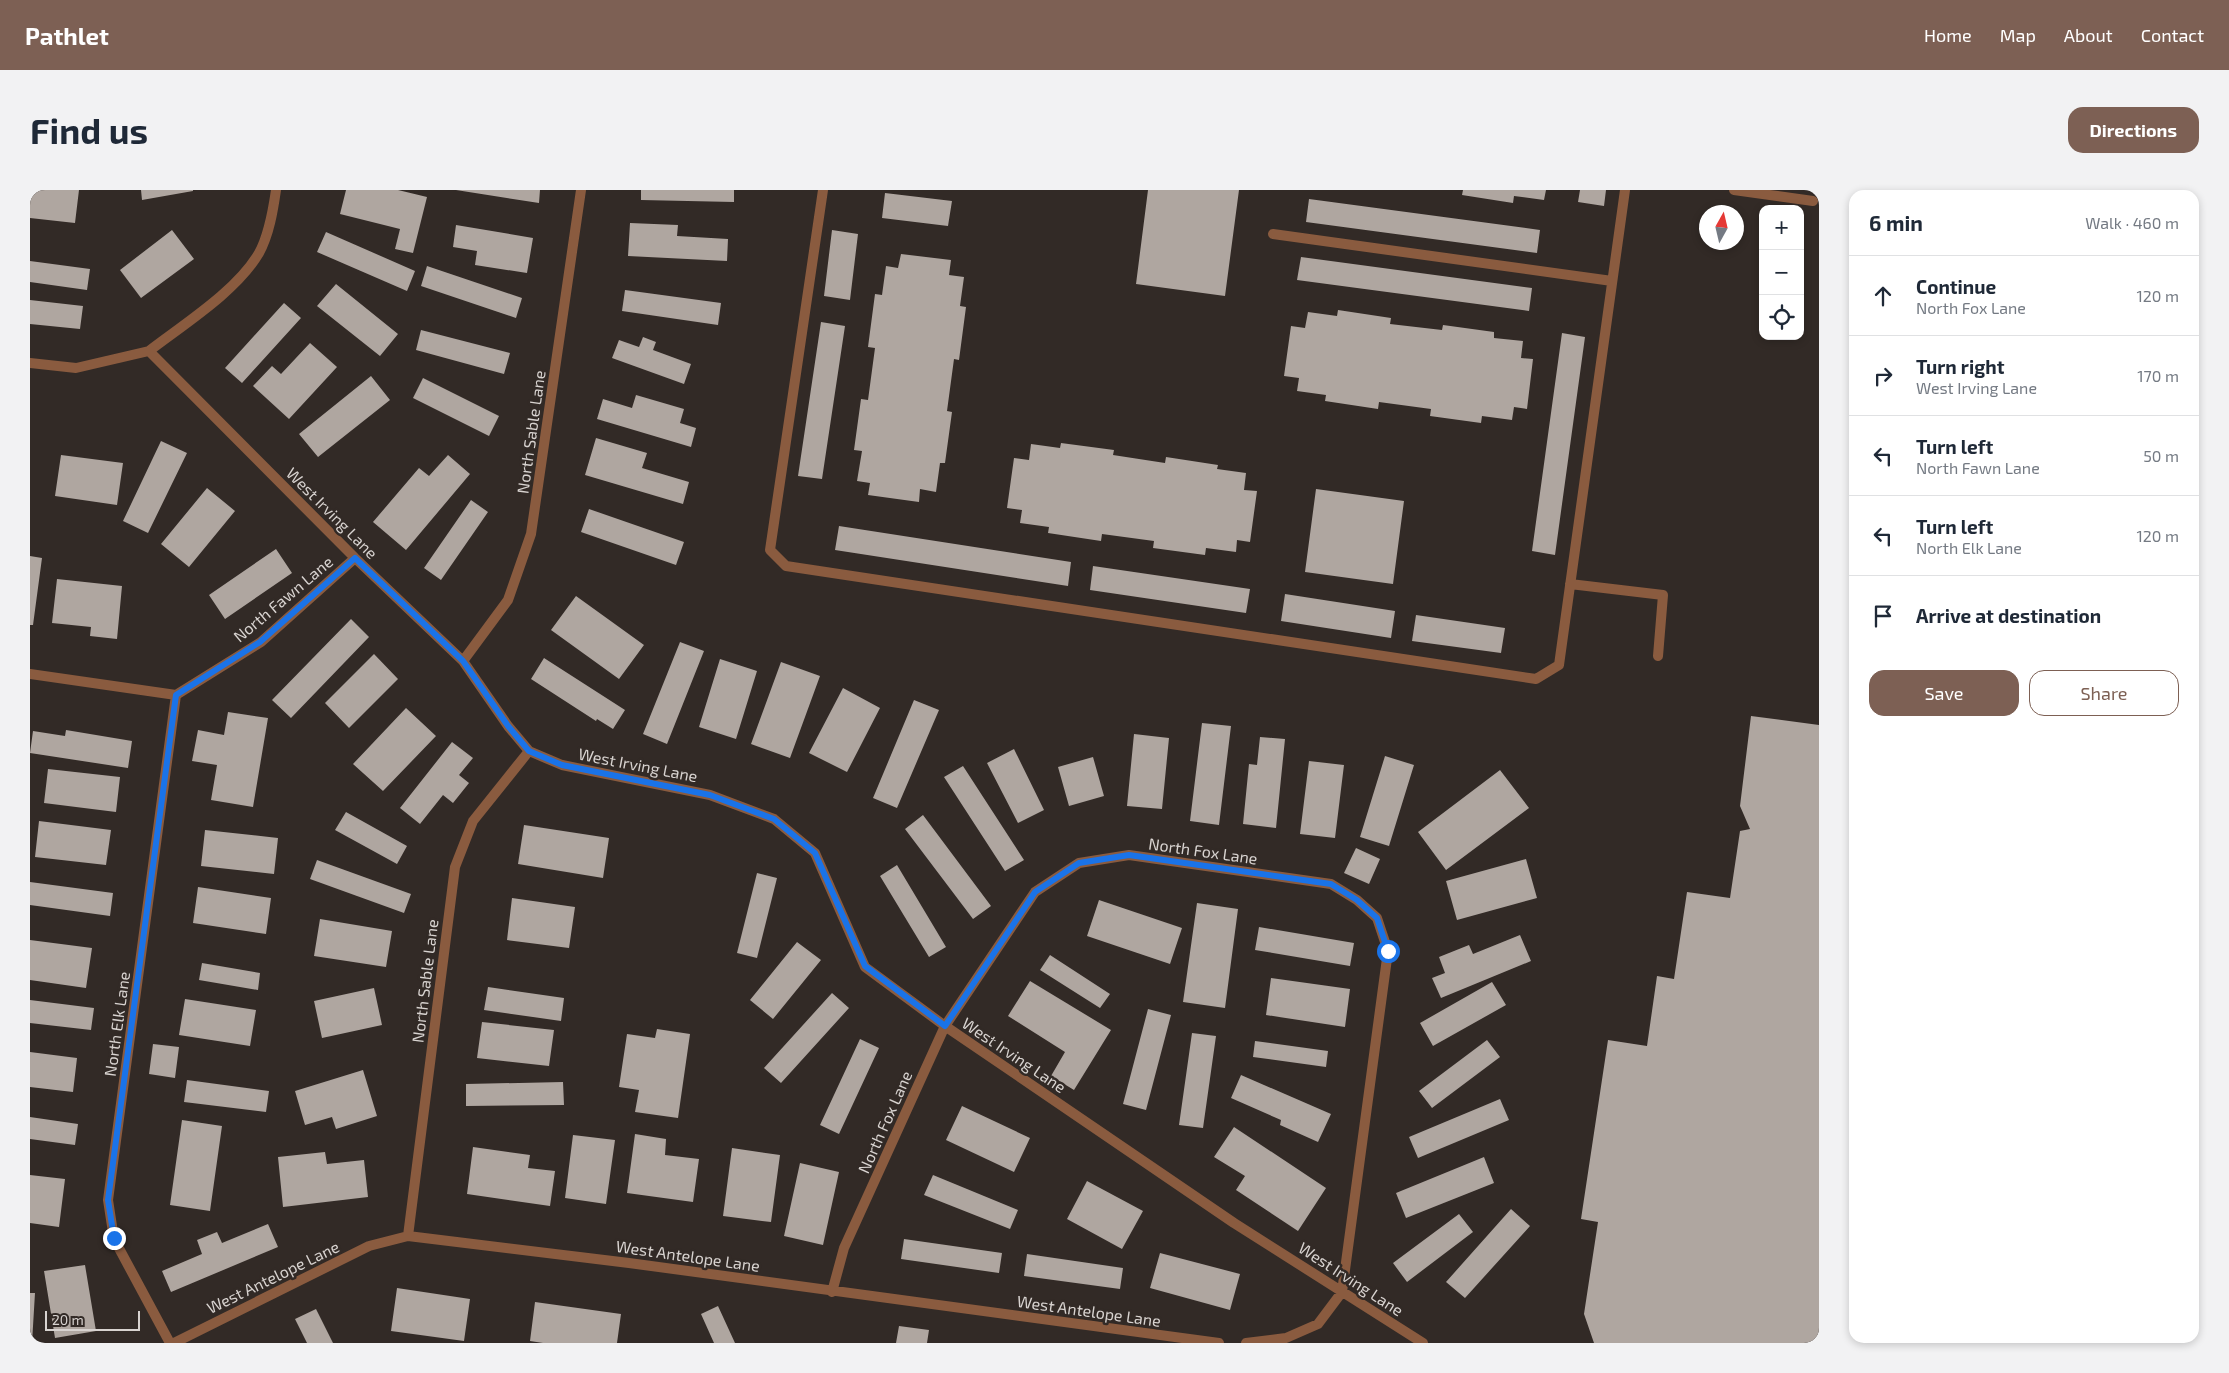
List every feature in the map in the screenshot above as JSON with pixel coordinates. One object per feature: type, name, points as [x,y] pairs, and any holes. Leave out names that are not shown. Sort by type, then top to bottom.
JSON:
[{"type":"street","points":[[30,363],[76,368],[149,351],[235,284],[259,253],[273,213],[276,190]]},
{"type":"street","name":"North Sable Lane","points":[[463,661],[508,600],[531,534],[581,190]]},
{"type":"street","points":[[823,190],[770,550],[786,566],[1536,678],[1559,665],[1625,190]]},
{"type":"street","points":[[1734,190],[1813,201]]},
{"type":"street","points":[[1273,234],[1612,281]]},
{"type":"street","name":"West Irving Lane","points":[[149,351],[355,558],[463,661],[508,726],[529,751],[562,765],[710,795],[774,819],[815,853],[865,966],[945,1026],[1234,1223],[1423,1343]]},
{"type":"street","name":"North Fawn Lane","points":[[176,695],[260,642],[355,558]]},
{"type":"street","points":[[1570,584],[1663,595],[1658,656]]},
{"type":"street","points":[[30,674],[176,695]]},
{"type":"street","name":"North Elk Lane","points":[[172,1343],[114,1238],[108,1200],[176,695]]},
{"type":"street","name":"North Sable Lane","points":[[408,1236],[455,868],[474,821],[529,751]]},
{"type":"street","name":"North Fox Lane","points":[[832,1292],[844,1248],[945,1026],[1035,892],[1079,863],[1129,855],[1331,884],[1357,900],[1377,918],[1388,951],[1342,1292]]},
{"type":"street","name":"West Antelope Lane","points":[[172,1343],[369,1246],[408,1236],[629,1263],[832,1292],[1220,1343]]},
{"type":"street","points":[[1246,1343],[1286,1338],[1318,1324],[1342,1292]]},
{"type":"building","points":[[30,190],[79,190],[75,223],[30,218]]},
{"type":"building","points":[[141,190],[193,190],[193,191],[142,200]]},
{"type":"building","points":[[346,190],[398,190],[427,197],[413,253],[395,249],[400,229],[340,214]]},
{"type":"building","points":[[456,190],[540,190],[539,203]]},
{"type":"building","points":[[641,190],[734,190],[734,202],[641,200]]},
{"type":"building","points":[[1148,190],[1239,190],[1225,296],[1136,284]]},
{"type":"building","points":[[1463,190],[1546,190],[1544,200],[1514,196],[1513,203],[1462,195]]},
{"type":"building","points":[[1580,190],[1606,190],[1604,206],[1578,202]]},
{"type":"building","points":[[885,193],[952,201],[948,226],[882,218]]},
{"type":"building","points":[[1309,199],[1540,230],[1537,253],[1306,222]]},
{"type":"building","points":[[630,223],[678,225],[677,236],[728,239],[727,261],[628,256]]},
{"type":"building","points":[[456,225],[533,238],[527,273],[475,265],[477,251],[453,247]]},
{"type":"building","points":[[172,230],[194,259],[141,298],[120,270]]},
{"type":"building","points":[[832,230],[858,234],[850,300],[824,296]]},
{"type":"building","points":[[326,232],[415,271],[407,291],[317,252]]},
{"type":"building","points":[[901,254],[951,260],[949,275],[964,277],[960,306],[966,307],[959,360],[954,359],[947,411],[952,412],[945,463],[940,463],[936,492],[920,489],[919,502],[868,495],[870,483],[857,481],[862,451],[854,450],[861,399],[868,400],[875,348],[868,347],[875,294],[882,295],[886,266],[898,268]]},
{"type":"building","points":[[1301,257],[1532,288],[1529,311],[1297,280]]},
{"type":"building","points":[[30,261],[90,269],[87,290],[30,282]]},
{"type":"building","points":[[427,266],[522,298],[516,318],[421,286]]},
{"type":"building","points":[[336,284],[398,334],[380,356],[317,306]]},
{"type":"building","points":[[625,290],[721,303],[718,325],[622,311]]},
{"type":"building","points":[[30,300],[83,306],[80,329],[30,324]]},
{"type":"building","points":[[284,303],[301,318],[242,383],[225,368]]},
{"type":"building","points":[[1338,310],[1391,318],[1390,324],[1442,330],[1443,325],[1494,332],[1494,338],[1523,341],[1521,358],[1533,359],[1527,409],[1514,407],[1512,420],[1482,416],[1481,423],[1430,416],[1431,409],[1379,402],[1378,409],[1325,401],[1326,395],[1297,391],[1299,378],[1284,376],[1291,326],[1305,328],[1308,312],[1337,316]]},
{"type":"building","points":[[821,322],[845,326],[822,479],[798,476]]},
{"type":"building","points":[[421,330],[510,353],[504,374],[416,350]]},
{"type":"building","points":[[1562,333],[1585,337],[1555,555],[1532,551]]},
{"type":"building","points":[[643,337],[656,342],[653,350],[691,364],[684,384],[612,358],[619,340],[639,347]]},
{"type":"building","points":[[310,343],[337,367],[289,419],[253,386],[272,366],[281,374]]},
{"type":"building","points":[[371,376],[390,400],[318,457],[299,434]]},
{"type":"building","points":[[423,378],[499,416],[489,436],[413,398]]},
{"type":"building","points":[[636,395],[684,409],[680,423],[696,428],[691,447],[597,419],[603,399],[632,408]]},
{"type":"building","points":[[596,438],[647,453],[642,468],[689,482],[683,504],[585,475]]},
{"type":"building","points":[[161,441],[187,453],[148,533],[123,521]]},
{"type":"building","points":[[1061,443],[1114,450],[1113,455],[1165,463],[1166,457],[1218,465],[1217,469],[1246,473],[1244,490],[1257,491],[1250,542],[1237,540],[1236,552],[1206,548],[1205,555],[1153,548],[1154,541],[1102,534],[1101,541],[1048,533],[1049,527],[1020,523],[1022,510],[1007,508],[1014,458],[1029,460],[1031,444],[1060,448]]},
{"type":"building","points":[[61,455],[123,463],[117,505],[55,496]]},
{"type":"building","points":[[448,455],[470,474],[406,550],[373,522],[419,468],[429,476]]},
{"type":"building","points":[[207,488],[235,511],[189,567],[161,544]]},
{"type":"building","points":[[1316,489],[1404,501],[1393,584],[1305,572]]},
{"type":"building","points":[[471,500],[488,512],[441,580],[424,568]]},
{"type":"building","points":[[589,509],[684,542],[676,565],[581,532]]},
{"type":"building","points":[[839,526],[1071,562],[1068,586],[835,550]]},
{"type":"building","points":[[276,549],[292,573],[225,619],[209,595]]},
{"type":"building","points":[[30,556],[42,558],[33,625],[30,625]]},
{"type":"building","points":[[1093,566],[1250,589],[1246,613],[1090,590]]},
{"type":"building","points":[[57,579],[122,586],[117,639],[90,636],[91,627],[52,623]]},
{"type":"building","points":[[1285,594],[1395,611],[1391,638],[1281,621]]},
{"type":"building","points":[[576,596],[644,645],[619,679],[551,630]]},
{"type":"building","points":[[1416,615],[1505,628],[1501,653],[1412,641]]},
{"type":"building","points":[[351,619],[369,637],[291,718],[272,700]]},
{"type":"building","points":[[680,642],[704,651],[667,744],[643,734]]},
{"type":"building","points":[[374,654],[398,679],[349,728],[325,703]]},
{"type":"building","points":[[544,658],[625,710],[613,729],[597,719],[596,721],[531,679]]},
{"type":"building","points":[[720,659],[757,671],[736,739],[699,727]]},
{"type":"building","points":[[781,662],[820,676],[790,758],[751,744]]},
{"type":"building","points":[[843,688],[880,708],[847,772],[809,753]]},
{"type":"building","points":[[914,700],[939,710],[897,808],[873,798]]},
{"type":"building","points":[[406,708],[436,736],[383,791],[353,764]]},
{"type":"building","points":[[228,712],[268,718],[253,807],[211,800],[217,765],[192,761],[198,730],[224,735]]},
{"type":"building","points":[[1751,716],[1819,725],[1819,1343],[1594,1343],[1584,1314],[1598,1222],[1581,1219],[1608,1040],[1647,1046],[1657,976],[1674,979],[1687,892],[1730,898],[1740,831],[1750,829],[1740,806]]},
{"type":"building","points":[[1202,723],[1231,726],[1219,825],[1190,821]]},
{"type":"building","points":[[66,730],[132,741],[128,768],[30,753],[33,731],[65,736]]},
{"type":"building","points":[[1134,734],[1169,738],[1162,809],[1127,806]]},
{"type":"building","points":[[1260,737],[1285,739],[1276,828],[1243,824],[1249,764],[1257,765]]},
{"type":"building","points":[[452,742],[473,758],[459,775],[469,783],[453,803],[443,795],[420,824],[400,808]]},
{"type":"building","points":[[1014,749],[1044,810],[1018,823],[987,763]]},
{"type":"building","points":[[1385,756],[1414,765],[1389,846],[1360,837]]},
{"type":"building","points":[[1093,757],[1104,796],[1069,806],[1058,767]]},
{"type":"building","points":[[1309,761],[1344,765],[1335,838],[1300,834]]},
{"type":"building","points":[[963,766],[1024,860],[1005,871],[944,777]]},
{"type":"building","points":[[48,769],[120,777],[116,812],[44,803]]},
{"type":"building","points":[[1500,770],[1529,808],[1446,870],[1418,832]]},
{"type":"building","points":[[346,812],[407,846],[397,864],[335,830]]},
{"type":"building","points":[[923,815],[991,906],[973,919],[905,829]]},
{"type":"building","points":[[39,821],[111,830],[106,865],[35,857]]},
{"type":"building","points":[[524,825],[609,838],[603,878],[518,864]]},
{"type":"building","points":[[205,830],[278,838],[274,874],[201,866]]},
{"type":"building","points":[[1356,848],[1380,859],[1369,884],[1344,873]]},
{"type":"building","points":[[1526,859],[1537,898],[1457,920],[1446,881]]},
{"type":"building","points":[[317,860],[411,894],[404,913],[310,879]]},
{"type":"building","points":[[897,865],[946,947],[929,957],[880,876]]},
{"type":"building","points":[[757,873],[777,878],[757,958],[737,953]]},
{"type":"building","points":[[30,882],[113,893],[110,916],[30,905]]},
{"type":"building","points":[[198,887],[271,898],[266,934],[193,923]]},
{"type":"building","points":[[512,898],[575,907],[569,948],[507,940]]},
{"type":"building","points":[[1099,900],[1182,928],[1170,964],[1087,936]]},
{"type":"building","points":[[1197,903],[1238,909],[1225,1008],[1183,1002]]},
{"type":"building","points":[[320,919],[392,931],[386,967],[314,956]]},
{"type":"building","points":[[1259,927],[1354,943],[1350,966],[1255,950]]},
{"type":"building","points":[[1520,935],[1531,961],[1441,998],[1432,978],[1445,973],[1439,957],[1469,945],[1473,954]]},
{"type":"building","points":[[30,940],[92,948],[86,988],[30,980]]},
{"type":"building","points":[[797,942],[821,960],[773,1019],[750,1000]]},
{"type":"building","points":[[1050,955],[1110,994],[1100,1008],[1040,970]]},
{"type":"building","points":[[202,963],[260,973],[258,990],[199,980]]},
{"type":"building","points":[[1271,978],[1350,989],[1345,1027],[1266,1015]]},
{"type":"building","points":[[1030,981],[1111,1030],[1074,1090],[1051,1076],[1065,1052],[1008,1016]]},
{"type":"building","points":[[1492,982],[1506,1005],[1433,1046],[1420,1023]]},
{"type":"building","points":[[488,987],[564,998],[561,1021],[484,1010]]},
{"type":"building","points":[[374,988],[382,1025],[322,1038],[314,1001]]},
{"type":"building","points":[[832,993],[849,1008],[781,1083],[764,1068]]},
{"type":"building","points":[[185,999],[256,1010],[250,1046],[179,1035]]},
{"type":"building","points":[[30,1000],[94,1008],[91,1030],[30,1023]]},
{"type":"building","points":[[1148,1009],[1171,1015],[1146,1110],[1123,1104]]},
{"type":"building","points":[[482,1022],[554,1030],[549,1066],[477,1058]]},
{"type":"building","points":[[657,1029],[690,1034],[678,1118],[635,1112],[639,1090],[619,1087],[627,1034],[655,1038]]},
{"type":"building","points":[[1192,1033],[1216,1036],[1203,1128],[1179,1125]]},
{"type":"building","points":[[860,1039],[879,1048],[839,1134],[820,1125]]},
{"type":"building","points":[[1487,1040],[1500,1057],[1432,1108],[1419,1091]]},
{"type":"building","points":[[1255,1041],[1328,1051],[1326,1067],[1253,1057]]},
{"type":"building","points":[[153,1044],[179,1047],[175,1078],[149,1074]]},
{"type":"building","points":[[30,1052],[77,1058],[73,1092],[30,1087]]},
{"type":"building","points":[[363,1070],[377,1116],[336,1129],[332,1117],[305,1125],[295,1091]]},
{"type":"building","points":[[1241,1075],[1331,1114],[1318,1142],[1280,1125],[1281,1120],[1231,1098]]},
{"type":"building","points":[[187,1080],[269,1091],[266,1112],[184,1102]]},
{"type":"building","points":[[563,1082],[564,1105],[466,1106],[466,1084]]},
{"type":"building","points":[[1500,1099],[1509,1120],[1418,1158],[1409,1137]]},
{"type":"building","points":[[962,1106],[1030,1138],[1014,1172],[946,1140]]},
{"type":"building","points":[[30,1117],[78,1124],[75,1145],[30,1139]]},
{"type":"building","points":[[182,1120],[222,1126],[210,1211],[170,1205]]},
{"type":"building","points":[[1234,1127],[1326,1188],[1298,1231],[1236,1190],[1245,1176],[1214,1157]]},
{"type":"building","points":[[635,1134],[666,1139],[665,1155],[699,1159],[693,1202],[627,1193]]},
{"type":"building","points":[[573,1135],[615,1140],[606,1204],[565,1198]]},
{"type":"building","points":[[473,1147],[530,1155],[528,1168],[555,1171],[550,1206],[467,1194]]},
{"type":"building","points":[[732,1148],[780,1155],[771,1222],[723,1216]]},
{"type":"building","points":[[325,1152],[327,1164],[364,1160],[368,1197],[283,1207],[278,1157]]},
{"type":"building","points":[[1484,1157],[1494,1183],[1406,1218],[1396,1193]]},
{"type":"building","points":[[800,1163],[839,1172],[823,1245],[784,1236]]},
{"type":"building","points":[[30,1175],[65,1179],[59,1227],[30,1223]]},
{"type":"building","points":[[933,1175],[1018,1210],[1010,1229],[924,1195]]},
{"type":"building","points":[[1087,1181],[1143,1211],[1122,1249],[1067,1219]]},
{"type":"building","points":[[1511,1209],[1530,1226],[1465,1298],[1446,1282]]},
{"type":"building","points":[[1459,1214],[1473,1232],[1407,1282],[1393,1263]]},
{"type":"building","points":[[268,1224],[278,1247],[171,1292],[162,1271],[202,1254],[197,1240],[217,1232],[222,1243]]},
{"type":"building","points":[[904,1239],[1002,1253],[999,1273],[901,1259]]},
{"type":"building","points":[[1160,1253],[1240,1274],[1230,1310],[1150,1288]]},
{"type":"building","points":[[1027,1254],[1123,1268],[1120,1289],[1024,1276]]},
{"type":"building","points":[[85,1265],[96,1331],[55,1338],[44,1271]]},
{"type":"building","points":[[397,1288],[470,1299],[464,1341],[391,1331]]},
{"type":"building","points":[[30,1293],[35,1293],[32,1343],[30,1343]]},
{"type":"building","points":[[535,1302],[621,1314],[617,1343],[543,1343],[530,1341]]},
{"type":"building","points":[[718,1306],[735,1343],[714,1343],[701,1314]]},
{"type":"building","points":[[316,1309],[333,1343],[307,1343],[295,1319]]},
{"type":"building","points":[[899,1326],[929,1330],[927,1343],[896,1343]]},
{"type":"route","points":[[114,1238],[108,1200],[176,695],[260,642],[355,558],[463,661],[508,726],[529,751],[562,765],[710,795],[774,819],[815,853],[865,966],[945,1026],[1035,892],[1079,863],[1129,855],[1331,884],[1357,900],[1377,918],[1388,951]]}]
